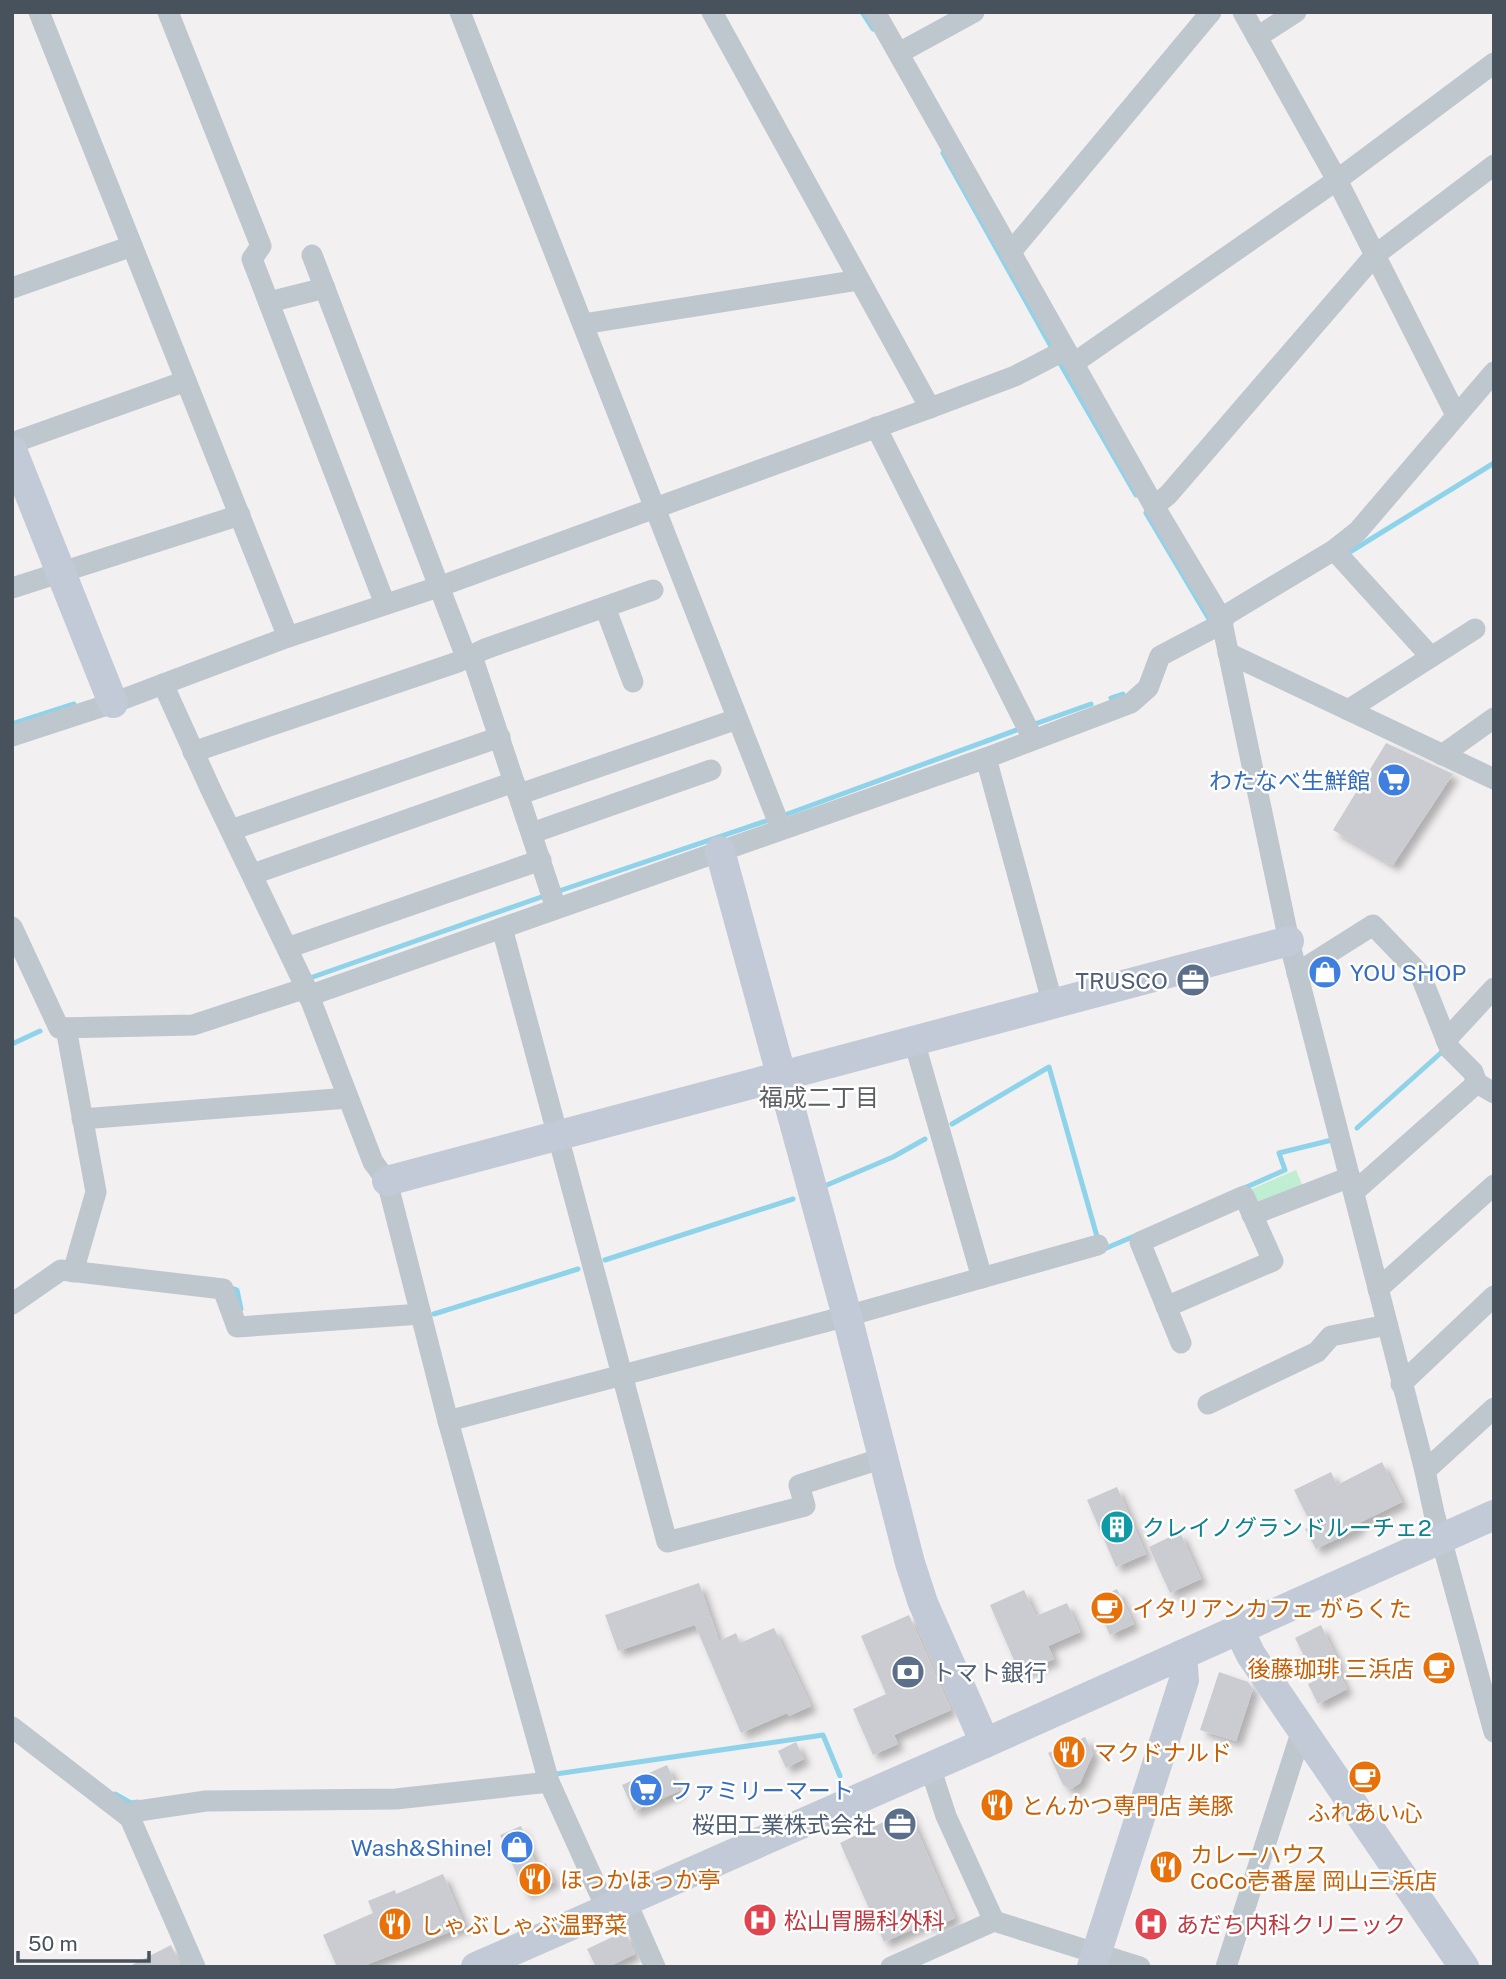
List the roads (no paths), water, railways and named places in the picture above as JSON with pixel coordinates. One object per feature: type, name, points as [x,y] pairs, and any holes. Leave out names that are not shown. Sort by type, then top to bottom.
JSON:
[{"type":"street","points":[[39,12],[288,637]]},
{"type":"street","points":[[168,12],[261,246],[252,259],[385,604]]},
{"type":"street","points":[[460,12],[778,821]]},
{"type":"street","points":[[712,12],[930,408]]},
{"type":"street","points":[[875,12],[1010,253],[1062,356],[1222,621],[1289,941],[1401,1384],[1494,1732]]},
{"type":"street","points":[[899,53],[974,12]]},
{"type":"street","points":[[1010,253],[1211,12]]},
{"type":"street","points":[[1243,12],[1337,180],[1456,415]]},
{"type":"street","points":[[1256,37],[1296,12]]},
{"type":"street","points":[[12,736],[288,637],[441,586],[930,408],[1062,356],[1337,180],[1494,63]]},
{"type":"street","points":[[1154,506],[1168,495],[1375,255],[1491,176]]},
{"type":"street","points":[[12,288],[132,246]]},
{"type":"street","points":[[312,255],[463,649],[475,665],[553,899]]},
{"type":"street","points":[[583,324],[859,280]]},
{"type":"street","points":[[269,302],[325,288]]},
{"type":"street","points":[[12,927],[60,1028],[193,1025],[307,992],[502,928],[553,899],[720,851],[778,821],[986,758],[1029,731],[1131,703],[1148,688],[1160,656],[1338,555],[1456,415],[1492,379]]},
{"type":"street","points":[[12,443],[186,381]]},
{"type":"street","points":[[876,427],[1029,731]]},
{"type":"street","points":[[12,450],[113,702]]},
{"type":"street","points":[[12,588],[240,515]]},
{"type":"street","points":[[1338,555],[1431,657]]},
{"type":"street","points":[[193,752],[653,590]]},
{"type":"street","points":[[605,607],[633,682]]},
{"type":"street","points":[[1348,710],[1475,629]]},
{"type":"street","points":[[1228,653],[1494,779]]},
{"type":"street","points":[[163,684],[307,992],[373,1162],[387,1181],[448,1421],[549,1782],[616,1905],[654,1967]]},
{"type":"street","points":[[1442,755],[1494,718]]},
{"type":"street","points":[[253,874],[737,719]]},
{"type":"street","points":[[231,830],[500,737]]},
{"type":"street","points":[[986,758],[1053,1004]]},
{"type":"street","points":[[532,832],[711,771]]},
{"type":"street","points":[[720,851],[847,1316],[910,1563],[923,1603],[985,1743]]},
{"type":"street","points":[[287,948],[541,859]]},
{"type":"street","points":[[1252,1215],[1352,1185],[1485,1088],[1474,1072],[1450,1049],[1420,974],[1373,925],[1297,973]]},
{"type":"street","points":[[502,928],[667,1542],[805,1506],[800,1485],[883,1458]]},
{"type":"street","points":[[387,1181],[1289,941]]},
{"type":"street","points":[[1446,1040],[1494,988]]},
{"type":"street","points":[[66,1028],[96,1192],[73,1272]]},
{"type":"street","points":[[914,1041],[982,1278]]},
{"type":"street","points":[[82,1119],[348,1098]]},
{"type":"street","points":[[1378,1289],[1494,1185]]},
{"type":"street","points":[[1166,1307],[1273,1261],[1244,1196],[1140,1242],[1166,1307],[1181,1343]]},
{"type":"street","points":[[448,1421],[847,1316],[1098,1245]]},
{"type":"street","points":[[12,1304],[61,1270],[223,1289],[237,1327],[421,1314]]},
{"type":"street","points":[[1401,1384],[1494,1296]]},
{"type":"street","points":[[1208,1404],[1317,1352],[1331,1336],[1387,1325]]},
{"type":"street","points":[[1425,1471],[1494,1408]]},
{"type":"street","points":[[476,1967],[1494,1515]]},
{"type":"street","points":[[1238,1628],[1251,1655],[1464,1967]]},
{"type":"street","points":[[1095,1960],[1184,1679],[1182,1655]]},
{"type":"street","points":[[12,1727],[130,1818],[195,1967]]},
{"type":"street","points":[[1226,1967],[1302,1730]]},
{"type":"street","points":[[930,1767],[946,1816],[994,1920],[1095,1960],[1140,1967]]},
{"type":"street","points":[[130,1818],[132,1813],[138,1811],[206,1801],[396,1799],[549,1782]]},
{"type":"street","points":[[891,1967],[994,1920]]},
{"type":"waterway","points":[[862,12],[873,29]]},
{"type":"waterway","points":[[943,153],[1053,350]]},
{"type":"waterway","points":[[1057,358],[1136,495]]},
{"type":"waterway","points":[[1345,555],[1494,463]]},
{"type":"waterway","points":[[1146,513],[1209,619]]},
{"type":"waterway","points":[[1111,698],[1123,694]]},
{"type":"waterway","points":[[12,724],[74,704]]},
{"type":"waterway","points":[[1032,725],[1091,704]]},
{"type":"waterway","points":[[782,816],[1022,728]]},
{"type":"waterway","points":[[556,892],[772,819]]},
{"type":"waterway","points":[[310,978],[547,895]]},
{"type":"waterway","points":[[12,1044],[40,1031]]},
{"type":"waterway","points":[[1357,1128],[1443,1051]]},
{"type":"waterway","points":[[952,1124],[1049,1067],[1098,1240]]},
{"type":"waterway","points":[[827,1185],[893,1157],[925,1139]]},
{"type":"waterway","points":[[1242,1189],[1285,1170],[1279,1153],[1332,1140]]},
{"type":"waterway","points":[[605,1260],[793,1199]]},
{"type":"waterway","points":[[1104,1249],[1137,1235]]},
{"type":"waterway","points":[[434,1314],[578,1269]]},
{"type":"waterway","points":[[229,1287],[237,1290],[241,1309]]},
{"type":"waterway","points":[[556,1774],[823,1735],[840,1776]]},
{"type":"waterway","points":[[115,1794],[131,1803],[138,1802]]},
{"type":"place","name":"わたなべ生鮮館","points":[[1394,780]]},
{"type":"place","name":"YOU SHOP","points":[[1325,972]]},
{"type":"place","name":"TRUSCO","points":[[1193,980]]},
{"type":"place","name":"クレイノグランドルーチェ2","points":[[1117,1527]]},
{"type":"place","name":"イタリアンカフェ がらくた","points":[[1107,1608]]},
{"type":"place","name":"後藤珈琲 三浜店","points":[[1439,1668]]},
{"type":"place","name":"トマト銀行","points":[[908,1672]]},
{"type":"place","name":"マクドナルド","points":[[1069,1752]]},
{"type":"place","name":"ふれあい心","points":[[1365,1777]]},
{"type":"place","name":"ファミリーマート","points":[[646,1790]]},
{"type":"place","name":"とんかつ専門店 美豚","points":[[997,1805]]},
{"type":"place","name":"桜田工業株式会社","points":[[900,1824]]},
{"type":"place","name":"Wash&Shine!","points":[[517,1847]]},
{"type":"place","name":"カレーハウス CoCo壱番屋 岡山三浜店","points":[[1166,1867]]},
{"type":"place","name":"ほっかほっか亭","points":[[535,1879]]},
{"type":"place","name":"松山胃腸科外科","points":[[760,1920]]},
{"type":"place","name":"しゃぶしゃぶ温野菜","points":[[395,1924]]},
{"type":"place","name":"あだち内科クリニック","points":[[1151,1924]]},
{"type":"district","name":"福成二丁目","points":[[819,1097]]}]
